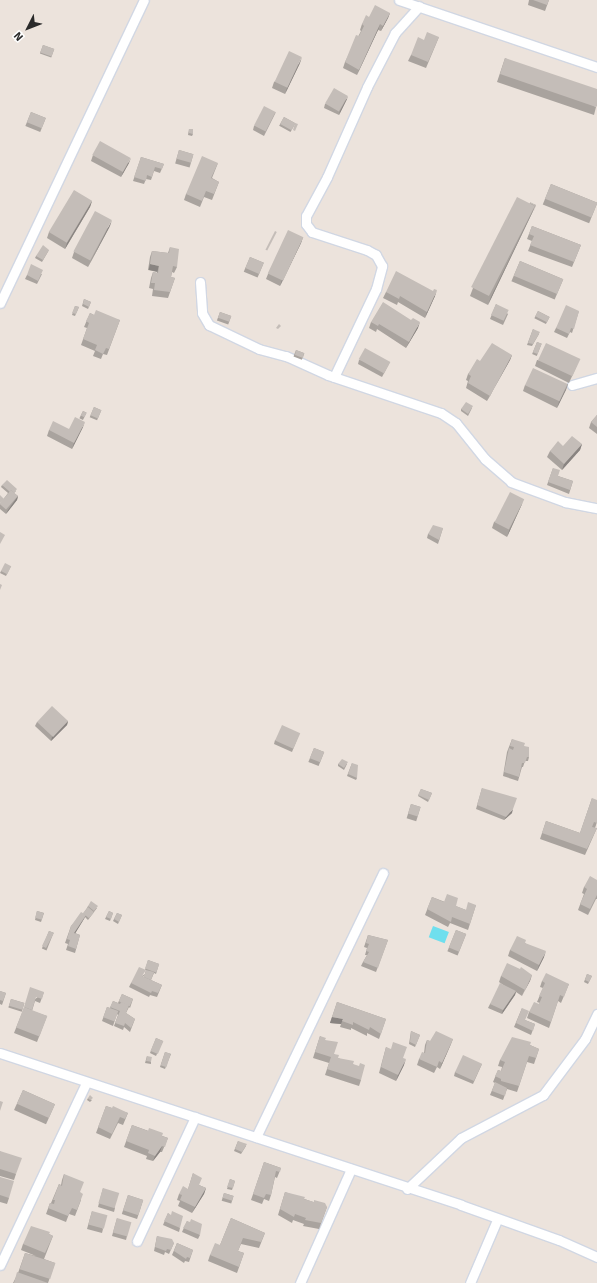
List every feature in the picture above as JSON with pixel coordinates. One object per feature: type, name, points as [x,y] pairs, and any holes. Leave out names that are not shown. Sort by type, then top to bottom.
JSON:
[{"type":"street","points":[[0,303],[144,0]]},
{"type":"street","points":[[399,0],[597,67]]},
{"type":"street","points":[[334,377],[376,289],[382,266],[380,260],[370,252],[312,232],[306,224],[306,216],[327,177],[370,82],[395,33],[418,6]]},
{"type":"street","points":[[200,282],[202,313],[209,325],[259,349],[286,356],[334,377],[441,413],[456,423],[484,459],[511,482],[565,502],[597,508]]},
{"type":"street","points":[[572,384],[597,378]]},
{"type":"street","points":[[256,1137],[383,873]]},
{"type":"street","points":[[407,1189],[461,1138],[543,1095],[585,1039],[597,1014]]},
{"type":"street","points":[[0,1053],[86,1083],[256,1137],[407,1189],[461,1205],[497,1220],[559,1240],[597,1257]]},
{"type":"street","points":[[0,1265],[86,1083]]},
{"type":"street","points":[[137,1241],[195,1117]]},
{"type":"street","points":[[300,1283],[351,1169]]},
{"type":"street","points":[[470,1283],[497,1220]]},
{"type":"water","points":[[433,926],[449,932],[445,943],[429,937]]},
{"type":"building","points":[[533,0],[549,0],[547,5]]},
{"type":"building","points":[[375,5],[390,13],[383,26],[380,24],[359,70],[345,62],[356,35],[359,36],[364,26],[362,24],[366,15],[369,17]]},
{"type":"building","points":[[427,32],[439,37],[428,62],[411,55],[418,37],[424,40]]},
{"type":"building","points":[[43,45],[54,49],[52,57],[40,53]]},
{"type":"building","points":[[289,51],[302,57],[287,88],[275,82]]},
{"type":"building","points":[[505,58],[597,89],[597,106],[596,107],[500,74]]},
{"type":"building","points":[[334,88],[348,96],[339,112],[325,104]]},
{"type":"building","points":[[264,106],[276,112],[266,132],[254,126]]},
{"type":"building","points":[[31,112],[46,118],[42,128],[27,122]]},
{"type":"building","points":[[284,117],[295,123],[291,130],[280,124]]},
{"type":"building","points":[[295,123],[298,124],[295,131],[293,130]]},
{"type":"building","points":[[189,129],[193,129],[193,134],[189,133]]},
{"type":"building","points":[[100,141],[131,158],[123,172],[92,155]]},
{"type":"building","points":[[179,150],[193,154],[191,163],[177,159]]},
{"type":"building","points":[[202,156],[218,163],[211,178],[219,182],[214,194],[206,191],[202,201],[186,194]]},
{"type":"building","points":[[141,157],[164,164],[162,169],[155,167],[152,177],[147,175],[146,181],[134,177]]},
{"type":"building","points":[[551,184],[597,203],[591,218],[545,199]]},
{"type":"building","points":[[74,190],[92,201],[67,243],[49,232]]},
{"type":"building","points":[[517,197],[535,206],[489,296],[471,287]]},
{"type":"building","points":[[95,211],[112,220],[90,261],[73,252]]},
{"type":"building","points":[[532,226],[581,245],[574,262],[530,245],[534,236],[529,234]]},
{"type":"building","points":[[288,230],[303,237],[283,281],[268,274]]},
{"type":"building","points":[[275,231],[277,232],[267,251],[265,250]]},
{"type":"building","points":[[43,245],[49,250],[43,260],[36,256]]},
{"type":"building","points":[[170,247],[179,249],[177,267],[173,266],[171,277],[175,278],[170,292],[154,290],[155,283],[151,283],[153,272],[158,273],[159,266],[150,264],[152,251],[169,253]]},
{"type":"building","points":[[250,257],[264,263],[259,274],[245,268]]},
{"type":"building","points":[[520,261],[563,279],[557,294],[514,276]]},
{"type":"building","points":[[31,264],[43,270],[38,281],[27,275]]},
{"type":"building","points":[[396,271],[433,291],[434,289],[437,290],[427,312],[400,296],[399,299],[386,292]]},
{"type":"building","points":[[84,299],[91,302],[89,307],[83,304]]},
{"type":"building","points":[[383,302],[411,320],[413,318],[420,322],[409,342],[379,324],[378,326],[371,322]]},
{"type":"building","points":[[496,304],[509,310],[504,321],[491,315]]},
{"type":"building","points":[[566,305],[579,311],[574,329],[571,328],[569,334],[556,328]]},
{"type":"building","points":[[75,306],[79,307],[76,314],[72,313]]},
{"type":"building","points":[[96,310],[120,320],[109,349],[106,348],[103,354],[95,350],[97,345],[83,339],[89,323],[86,321],[90,313],[94,315]]},
{"type":"building","points":[[538,311],[550,317],[547,322],[535,316]]},
{"type":"building","points":[[220,312],[231,316],[229,322],[218,318]]},
{"type":"building","points":[[279,324],[281,326],[278,329],[276,328]]},
{"type":"building","points":[[533,329],[540,332],[533,344],[528,343]]},
{"type":"building","points":[[537,342],[542,344],[538,354],[533,352]]},
{"type":"building","points":[[492,343],[512,355],[490,396],[468,383],[471,376],[468,374],[477,359],[480,361]]},
{"type":"building","points":[[546,343],[580,359],[572,376],[538,360]]},
{"type":"building","points":[[365,348],[390,362],[384,373],[359,359]]},
{"type":"building","points":[[296,350],[304,353],[303,358],[295,355]]},
{"type":"building","points":[[533,368],[567,384],[559,401],[525,385]]},
{"type":"building","points":[[466,402],[473,406],[468,414],[461,409]]},
{"type":"building","points":[[94,407],[101,410],[98,418],[90,415]]},
{"type":"building","points":[[83,411],[87,413],[84,417],[81,415]]},
{"type":"building","points":[[597,415],[597,427],[591,422]]},
{"type":"building","points":[[75,417],[85,422],[74,443],[49,430],[53,421],[69,429]]},
{"type":"building","points":[[572,436],[582,444],[564,464],[550,451],[558,441],[563,446]]},
{"type":"building","points":[[553,468],[560,470],[558,476],[573,481],[570,490],[548,482]]},
{"type":"building","points":[[7,480],[17,489],[14,493],[11,490],[10,492],[2,485]]},
{"type":"building","points":[[11,490],[18,496],[6,509],[0,503]]},
{"type":"building","points":[[510,492],[524,499],[509,530],[495,522]]},
{"type":"building","points":[[0,495],[4,499],[0,503]]},
{"type":"building","points":[[433,525],[443,528],[439,540],[428,534]]},
{"type":"building","points":[[0,532],[5,535],[0,544]]},
{"type":"building","points":[[5,563],[11,566],[7,574],[1,571]]},
{"type":"building","points":[[52,706],[68,721],[53,737],[37,722]]},
{"type":"building","points":[[282,725],[300,733],[293,749],[275,741]]},
{"type":"building","points":[[512,739],[525,743],[524,746],[529,747],[529,757],[527,757],[525,763],[522,763],[519,777],[504,772],[509,748],[513,750],[514,747],[510,746]]},
{"type":"building","points":[[314,748],[324,752],[320,762],[310,758]]},
{"type":"building","points":[[342,759],[348,762],[344,768],[338,764]]},
{"type":"building","points":[[352,763],[358,765],[357,778],[348,774]]},
{"type":"building","points":[[482,788],[517,798],[513,809],[506,817],[477,805]]},
{"type":"building","points":[[421,789],[432,793],[429,800],[418,795]]},
{"type":"building","points":[[592,798],[597,800],[597,823],[594,822],[592,827],[597,828],[587,849],[542,833],[546,821],[580,833]]},
{"type":"building","points":[[411,804],[421,807],[418,816],[408,814]]},
{"type":"building","points":[[590,876],[597,880],[597,895],[590,909],[580,904],[587,889],[584,887]]},
{"type":"building","points":[[447,894],[458,898],[456,906],[466,910],[468,902],[476,905],[470,924],[452,917],[451,922],[427,909],[432,897],[444,902]]},
{"type":"building","points":[[91,901],[98,906],[94,911],[88,906]]},
{"type":"building","points":[[88,907],[94,912],[89,918],[83,913]]},
{"type":"building","points":[[37,911],[44,913],[42,920],[35,918]]},
{"type":"building","points":[[109,911],[113,913],[111,919],[106,917]]},
{"type":"building","points":[[81,912],[86,915],[74,933],[80,935],[76,949],[68,946],[70,940],[67,939],[71,926]]},
{"type":"building","points":[[117,913],[122,915],[119,922],[114,919]]},
{"type":"building","points":[[456,930],[466,934],[459,952],[449,948]]},
{"type":"building","points":[[49,931],[54,933],[46,948],[42,946]]},
{"type":"building","points":[[368,935],[388,940],[378,968],[363,962],[369,952],[366,951],[369,944],[366,943]]},
{"type":"building","points":[[517,936],[526,940],[525,943],[546,951],[539,965],[510,950]]},
{"type":"building","points":[[148,960],[159,964],[156,973],[145,968]]},
{"type":"building","points":[[507,963],[520,969],[521,967],[532,975],[525,990],[501,976]]},
{"type":"building","points":[[139,967],[146,970],[142,976],[162,985],[158,993],[152,991],[151,993],[131,983]]},
{"type":"building","points":[[146,970],[154,972],[151,980],[144,977]]},
{"type":"building","points":[[546,973],[569,984],[564,997],[560,995],[551,1022],[529,1012],[534,1002],[539,1004],[542,997],[539,996],[545,983],[542,981]]},
{"type":"building","points":[[587,974],[592,976],[589,982],[585,980]]},
{"type":"building","points":[[500,983],[516,991],[503,1010],[490,1004]]},
{"type":"building","points":[[30,987],[44,992],[42,999],[36,997],[32,1010],[24,1007]]},
{"type":"building","points":[[0,991],[6,993],[3,1001],[0,1000]]},
{"type":"building","points":[[122,994],[133,999],[130,1006],[119,1001]]},
{"type":"building","points":[[11,999],[24,1003],[22,1010],[9,1006]]},
{"type":"building","points":[[113,1001],[120,1004],[121,1002],[129,1005],[126,1013],[135,1019],[131,1028],[125,1023],[124,1026],[115,1023],[120,1011],[110,1007]]},
{"type":"building","points":[[337,1002],[386,1019],[381,1034],[370,1027],[369,1030],[353,1022],[353,1025],[342,1021],[343,1019],[332,1017]]},
{"type":"building","points":[[24,1007],[47,1016],[39,1036],[16,1028]]},
{"type":"building","points":[[107,1007],[118,1011],[115,1021],[103,1017]]},
{"type":"building","points":[[522,1008],[529,1011],[525,1020],[535,1024],[533,1031],[516,1023]]},
{"type":"building","points":[[411,1031],[420,1035],[416,1045],[410,1042]]},
{"type":"building","points":[[436,1031],[453,1039],[442,1063],[439,1061],[437,1067],[419,1059],[422,1052],[425,1053],[427,1040],[430,1041]]},
{"type":"building","points":[[320,1036],[326,1038],[325,1040],[338,1042],[334,1054],[339,1055],[338,1058],[354,1061],[353,1064],[359,1066],[360,1063],[365,1065],[361,1080],[327,1069],[331,1057],[315,1052]]},
{"type":"building","points":[[512,1037],[531,1042],[530,1045],[539,1049],[536,1058],[529,1056],[519,1086],[501,1081],[501,1079],[495,1076],[498,1070],[501,1071],[505,1062],[500,1060]]},
{"type":"building","points":[[156,1038],[163,1041],[158,1054],[151,1051]]},
{"type":"building","points":[[393,1042],[407,1047],[403,1058],[406,1059],[398,1075],[381,1067],[386,1047],[391,1049]]},
{"type":"building","points":[[165,1052],[171,1054],[166,1067],[161,1065]]},
{"type":"building","points":[[463,1055],[482,1064],[474,1081],[455,1072]]},
{"type":"building","points":[[147,1056],[152,1057],[151,1062],[146,1061]]},
{"type":"building","points":[[495,1082],[507,1088],[505,1096],[492,1091]]},
{"type":"building","points":[[23,1090],[55,1104],[49,1118],[17,1104]]},
{"type":"building","points":[[90,1095],[93,1098],[90,1100],[88,1098]]},
{"type":"building","points":[[0,1101],[3,1102],[0,1111]]},
{"type":"building","points":[[106,1106],[112,1108],[113,1106],[128,1113],[125,1119],[120,1117],[112,1134],[98,1127]]},
{"type":"building","points":[[132,1125],[148,1131],[149,1128],[163,1133],[162,1136],[168,1138],[165,1147],[162,1146],[155,1156],[148,1153],[149,1150],[126,1141]]},
{"type":"building","points":[[238,1141],[247,1144],[242,1152],[235,1149]]},
{"type":"building","points":[[0,1151],[22,1158],[16,1174],[0,1169]]},
{"type":"building","points":[[264,1162],[281,1168],[280,1172],[276,1171],[271,1195],[266,1194],[264,1198],[253,1194]]},
{"type":"building","points":[[193,1173],[202,1178],[199,1185],[206,1188],[195,1207],[180,1200],[182,1195],[179,1194],[183,1186],[188,1189]]},
{"type":"building","points":[[64,1174],[84,1182],[80,1192],[83,1194],[77,1210],[72,1208],[68,1216],[48,1208],[50,1203],[54,1204],[55,1200],[53,1200],[59,1184],[62,1186]]},
{"type":"building","points":[[0,1177],[14,1181],[9,1198],[0,1195]]},
{"type":"building","points":[[230,1179],[235,1181],[233,1188],[227,1187]]},
{"type":"building","points":[[103,1188],[119,1193],[115,1208],[98,1203]]},
{"type":"building","points":[[285,1192],[305,1197],[304,1199],[314,1202],[314,1200],[325,1203],[327,1207],[321,1223],[305,1220],[306,1218],[295,1214],[294,1217],[280,1209]]},
{"type":"building","points":[[224,1193],[234,1196],[232,1201],[223,1198]]},
{"type":"building","points":[[128,1195],[143,1200],[138,1215],[123,1210]]},
{"type":"building","points":[[92,1211],[107,1215],[104,1229],[88,1225]]},
{"type":"building","points":[[172,1211],[183,1216],[180,1228],[164,1221],[168,1213],[171,1215]]},
{"type":"building","points":[[117,1218],[131,1222],[127,1237],[113,1232]]},
{"type":"building","points":[[231,1218],[265,1233],[261,1242],[243,1238],[238,1251],[244,1253],[239,1267],[210,1255],[215,1243],[220,1245]]},
{"type":"building","points":[[191,1219],[202,1224],[200,1235],[183,1228],[187,1221],[190,1222]]},
{"type":"building","points":[[31,1226],[50,1232],[49,1234],[53,1236],[45,1253],[23,1244]]},
{"type":"building","points":[[157,1236],[172,1239],[174,1243],[171,1250],[167,1249],[166,1251],[155,1247]]},
{"type":"building","points":[[177,1243],[193,1250],[190,1258],[187,1257],[186,1259],[174,1251]]},
{"type":"building","points":[[25,1253],[55,1263],[50,1279],[20,1269]]},
{"type":"building","points":[[17,1272],[48,1283],[14,1283]]}]
